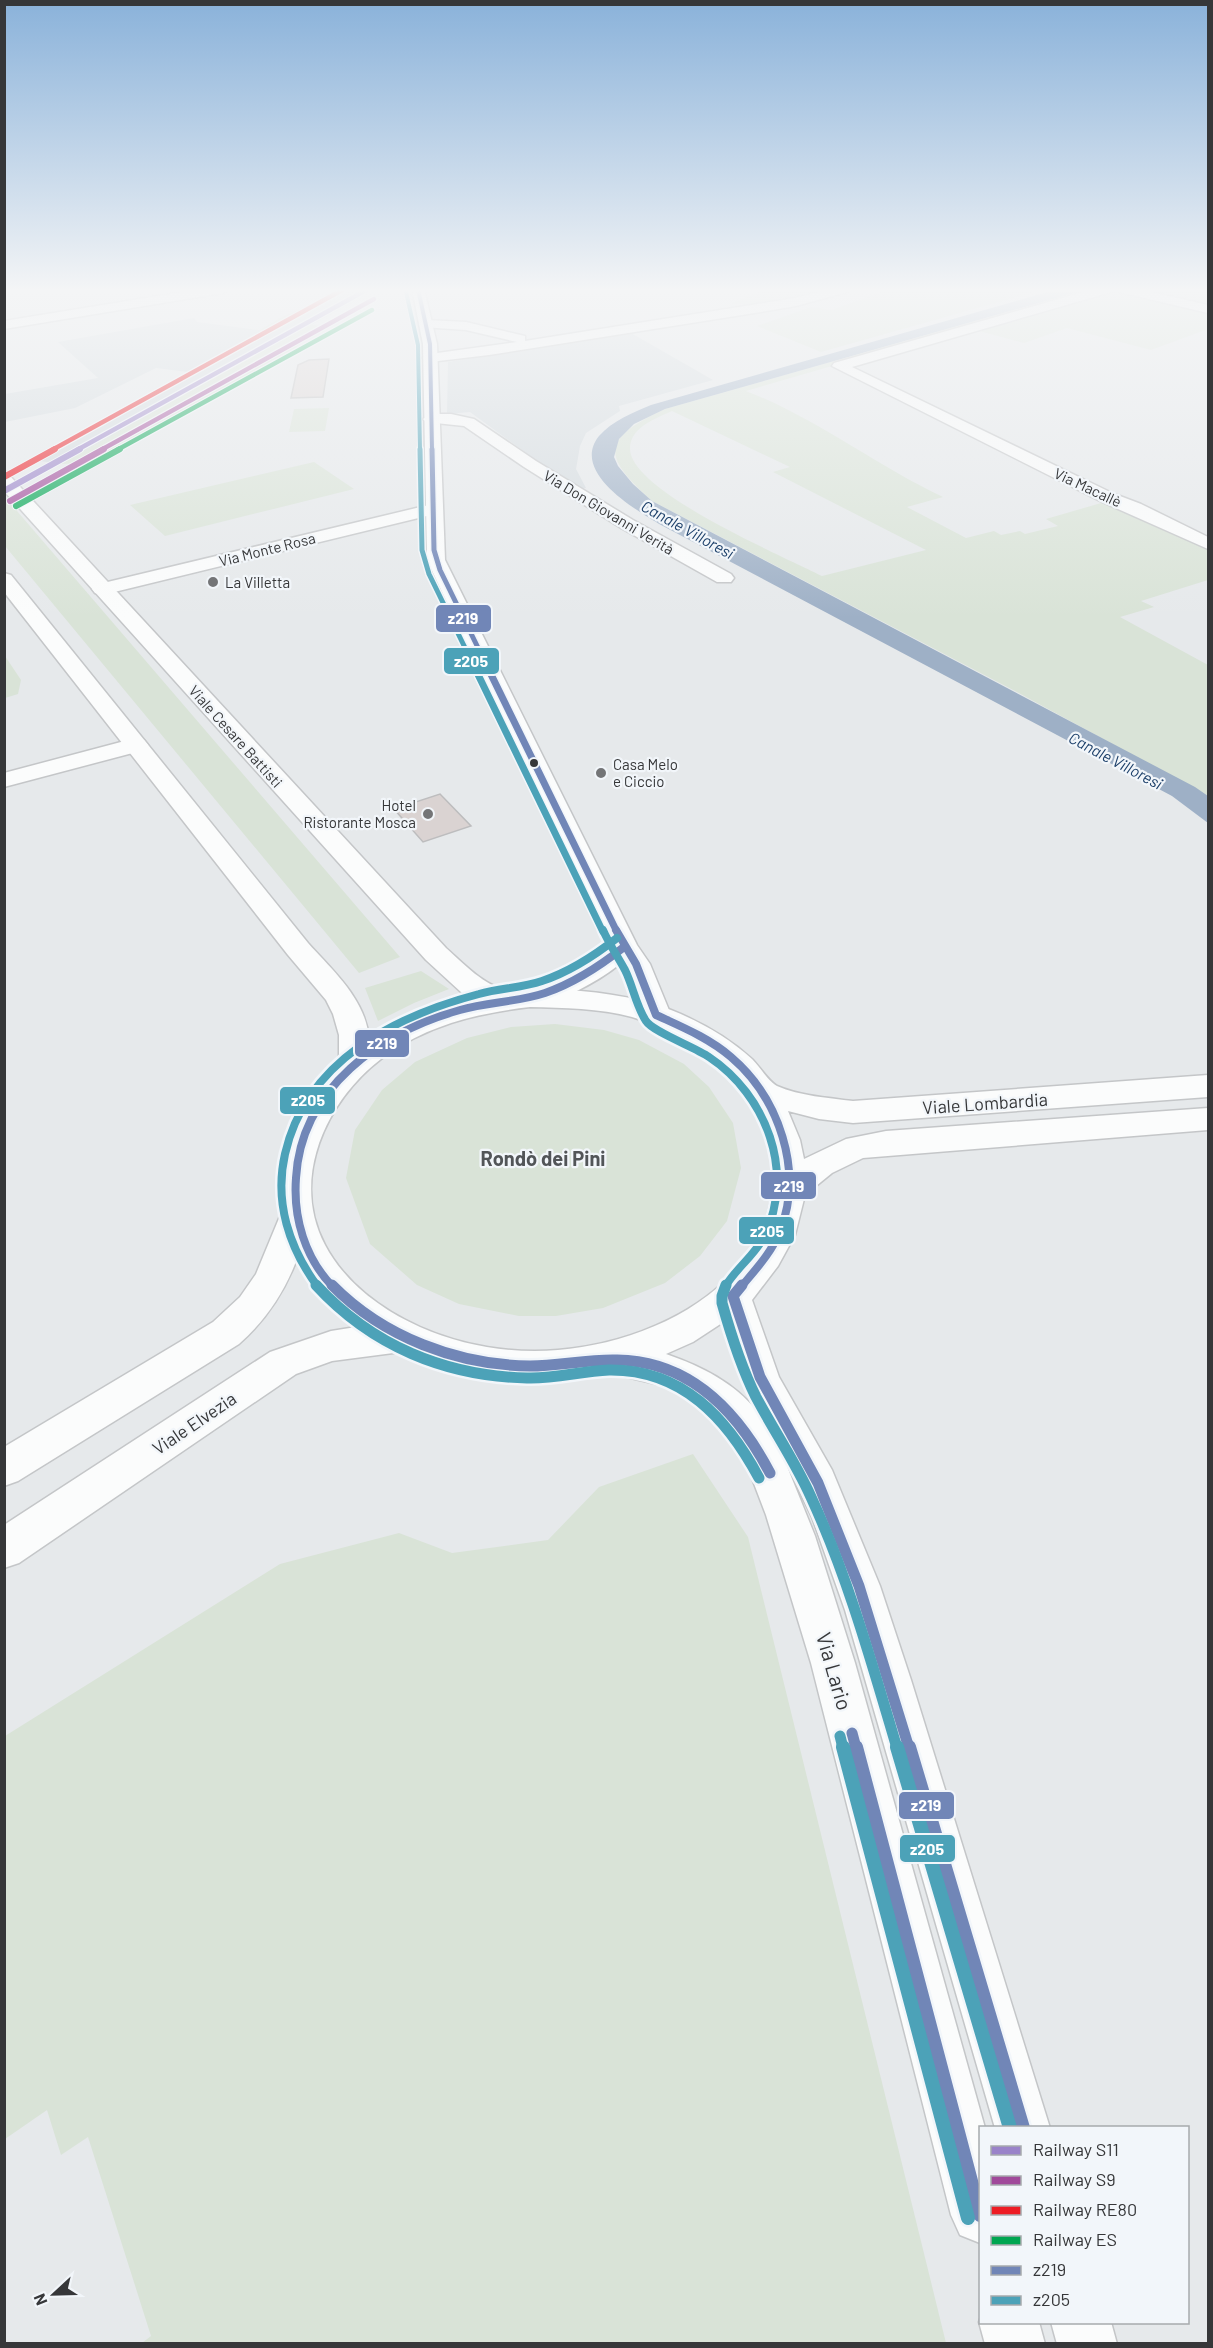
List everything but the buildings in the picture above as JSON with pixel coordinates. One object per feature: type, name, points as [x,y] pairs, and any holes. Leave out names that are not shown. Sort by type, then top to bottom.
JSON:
[{"type":"street","points":[[431,399],[434,550],[440,570],[624,946],[636,964],[656,1015]]},
{"type":"street","name":"Via Macallè","points":[[905,399],[1106,497],[1135,508],[1209,544]]},
{"type":"street","name":"Via Don Giovanni Verità","points":[[431,419],[469,422],[530,464],[627,524],[724,578]]},
{"type":"street","name":"Viale Cesare Battisti","points":[[4,480],[436,954],[472,986],[518,999]]},
{"type":"street","name":"Via Monte Rosa","points":[[102,589],[433,509]]},
{"type":"street","points":[[4,579],[298,949],[339,996],[353,1025],[354,1065]]},
{"type":"street","points":[[4,780],[136,745]]},
{"type":"street","points":[[518,999],[595,1000],[656,1015],[698,1034],[735,1060],[764,1093],[786,1138],[790,1189],[783,1222],[768,1254],[733,1296],[678,1334],[610,1358],[556,1366],[500,1365],[448,1355],[400,1337],[361,1313],[330,1284],[309,1252],[296,1218],[294,1172],[306,1128],[326,1095],[354,1065],[409,1030],[450,1012],[518,999],[584,976],[598,968],[624,946]]},
{"type":"street","name":"Viale Lombardia","points":[[764,1093],[819,1108],[853,1112],[1209,1086]]},
{"type":"street","name":"Viale Lombardia","points":[[790,1189],[820,1164],[857,1147],[1209,1119]]},
{"type":"street","points":[[4,1468],[242,1322],[255,1309],[266,1292],[296,1218]]},
{"type":"street","points":[[733,1296],[745,1341],[772,1402],[801,1449],[824,1497],[866,1609],[1023,2126]]},
{"type":"street","name":"Viale Elvezia","points":[[4,1549],[283,1363],[331,1346],[400,1337]]},
{"type":"street","name":"Via Lario","points":[[610,1358],[667,1369],[709,1389],[740,1418],[759,1447],[773,1479],[802,1556],[979,2208]]},
{"type":"street","points":[[1010,2324],[1015,2343]]},
{"type":"street","points":[[1082,2324],[1087,2343]]},
{"type":"shaded area","points":[[5,399],[94,399],[75,408],[5,422]]},
{"type":"shaded area","points":[[151,399],[179,399],[61,464],[40,461]]},
{"type":"shaded area","points":[[177,399],[205,399],[91,463],[61,464]]},
{"type":"shaded area","points":[[447,399],[646,399],[619,406],[620,411],[586,433],[580,446],[576,469],[586,488],[577,490],[470,412],[447,414]]},
{"type":"shaded area","points":[[702,399],[764,399],[797,414],[893,471],[943,497],[907,507],[966,538],[994,531],[1001,535],[1020,531],[1025,534],[1058,526],[1046,519],[1108,501],[1208,548],[1208,580],[1141,601],[1154,607],[1120,617],[1208,665],[1208,796],[1017,692],[652,501],[624,471],[617,460],[615,449],[619,439],[644,420],[665,409]],"holes":[[[672,411],[790,467],[773,472],[926,550],[822,576],[712,522],[681,503],[655,484],[637,466],[630,449],[631,441],[639,429]]]},
{"type":"shaded area","points":[[329,408],[325,431],[289,432],[294,409]]},
{"type":"shaded area","points":[[314,462],[354,489],[165,536],[130,505]]},
{"type":"shaded area","points":[[4,497],[400,957],[359,973],[5,546]]},
{"type":"shaded area","points":[[5,656],[21,680],[18,694],[5,698]]},
{"type":"shaded area","points":[[421,971],[449,989],[378,1021],[365,988]]},
{"type":"shaded area","points":[[555,1024],[604,1030],[639,1040],[684,1064],[709,1087],[733,1123],[741,1168],[727,1221],[700,1256],[665,1283],[603,1308],[556,1316],[519,1316],[459,1304],[417,1285],[370,1244],[346,1178],[355,1130],[382,1090],[415,1062],[467,1038],[511,1027]]},
{"type":"shaded area","points":[[693,1454],[748,1537],[946,2343],[142,2343],[151,2336],[88,2137],[61,2155],[47,2110],[5,2139],[5,1736],[280,1564],[399,1533],[452,1553],[548,1540],[599,1487]]},
{"type":"water","name":"Canale Villoresi","points":[[674,399],[702,399],[665,409],[634,424],[619,439],[614,457],[618,466],[652,501],[1195,787],[1208,796],[1208,823],[1172,796],[661,525],[623,500],[599,476],[593,463],[592,450],[599,436],[610,426],[651,405]]},
{"type":"rail line","name":"RE80","points":[[4,477],[146,399]]},
{"type":"rail line","name":"S11","points":[[4,491],[171,399]]},
{"type":"rail line","name":"S9","points":[[10,501],[195,399]]},
{"type":"rail line","name":"ES","points":[[16,506],[211,399]]},
{"type":"transit line","name":"z205","points":[[419,399],[422,550],[429,574],[613,952],[625,970],[646,1021],[723,1067],[744,1088],[768,1129],[776,1159],[775,1205],[758,1248],[728,1281],[724,1288],[722,1303],[749,1383],[807,1488],[848,1592],[885,1707],[1009,2126]]},
{"type":"transit line","name":"z219","points":[[431,399],[434,550],[440,570],[624,947],[636,964],[656,1015],[705,1039],[732,1058],[749,1074],[763,1093],[782,1136],[789,1183],[787,1206],[781,1229],[766,1256],[733,1296],[760,1377],[818,1483],[859,1586],[1022,2126]]},
{"type":"transit line","name":"z205","points":[[617,938],[581,963],[542,981],[479,994],[419,1013],[363,1043],[339,1062],[318,1085],[301,1111],[288,1142],[282,1171],[282,1201],[287,1230],[298,1257],[317,1285],[340,1310],[366,1330],[395,1347],[460,1370],[493,1376],[537,1378],[612,1370],[638,1372],[661,1378],[683,1388],[719,1417],[734,1436],[759,1478]]},
{"type":"transit line","name":"z219","points":[[624,947],[591,970],[544,993],[460,1010],[401,1032],[383,1042],[351,1067],[324,1098],[306,1132],[300,1150],[296,1169],[296,1210],[305,1246],[324,1277],[351,1304],[382,1326],[418,1343],[455,1356],[528,1366],[598,1360],[632,1361],[650,1364],[687,1378],[703,1388],[730,1411],[752,1440],[770,1473]]},
{"type":"transit line","name":"z219","points":[[852,1733],[979,2211]]},
{"type":"transit line","name":"z205","points":[[840,1736],[968,2218]]},
{"type":"place","name":"La Villetta","points":[[213,582]]},
{"type":"place","name":"Casa Melo e Ciccio","points":[[601,773]]},
{"type":"place","name":"Hotel Ristorante Mosca","points":[[428,814]]},
{"type":"district","name":"Rondò dei Pini","points":[[543,1158]]}]
